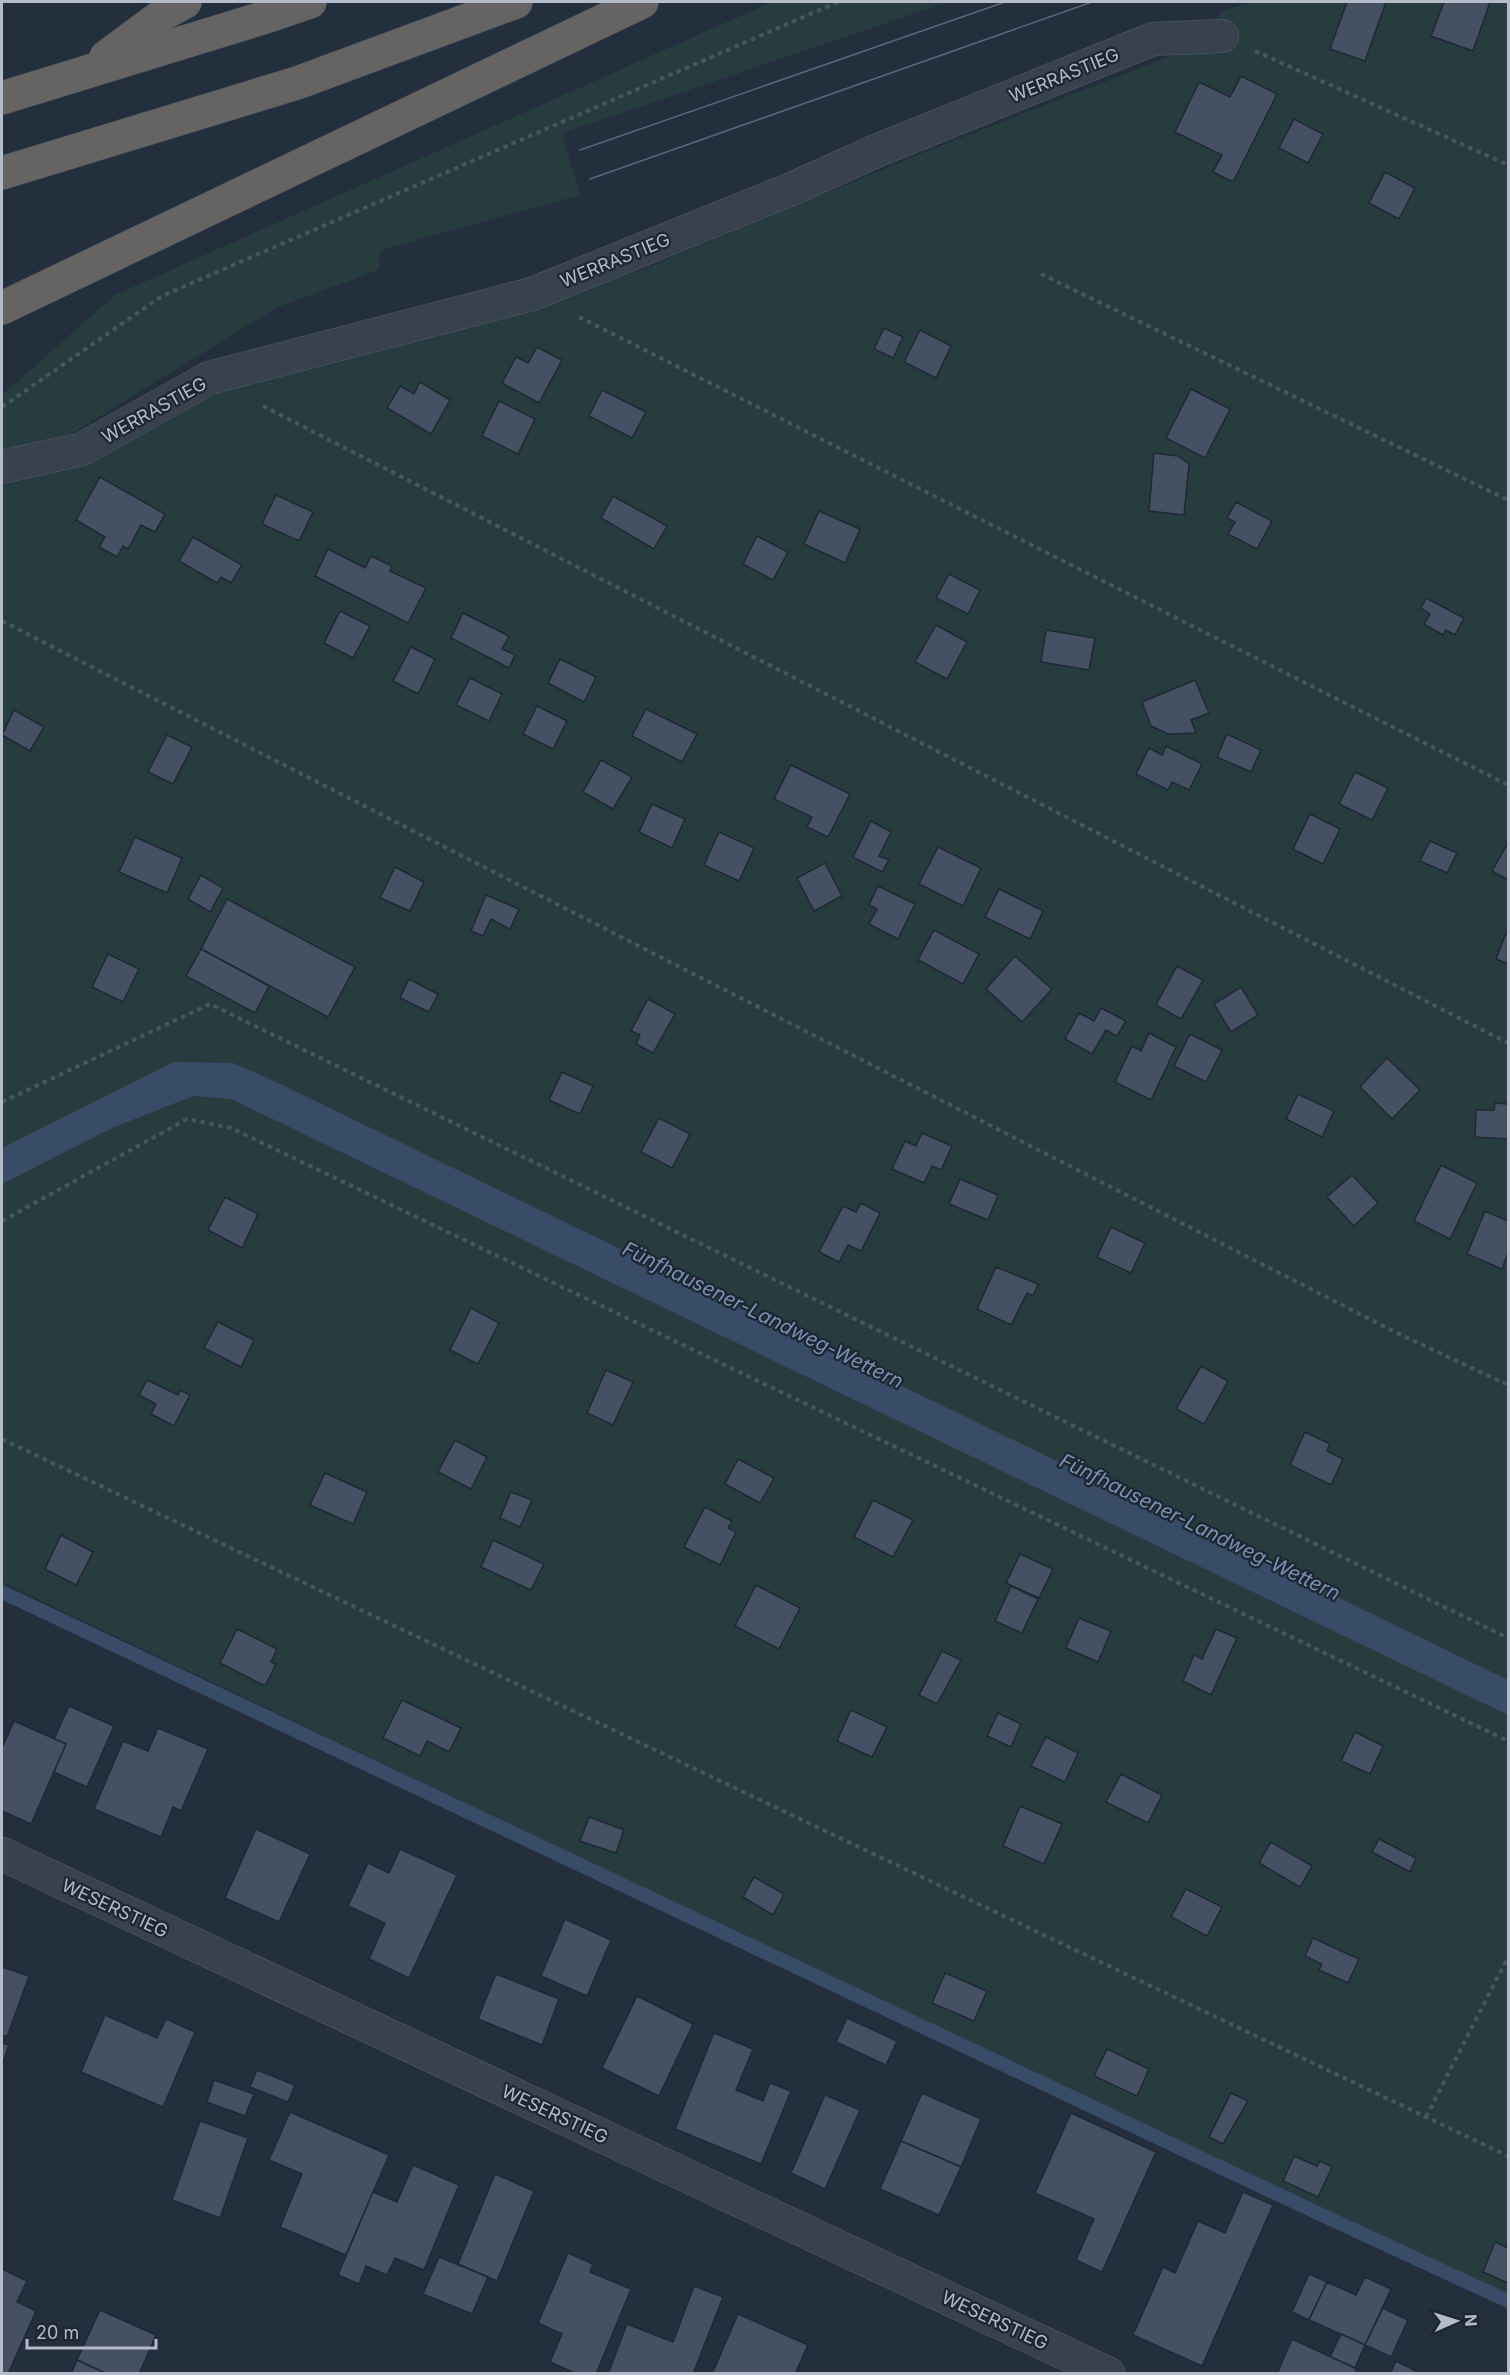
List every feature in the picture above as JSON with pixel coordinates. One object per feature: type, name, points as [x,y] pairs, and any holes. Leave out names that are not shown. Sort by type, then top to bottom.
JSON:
[{"type":"highway","points":[[87,70],[165,13],[185,2]]},
{"type":"highway","points":[[2,98],[310,2]]},
{"type":"highway","points":[[2,173],[297,83],[516,2]]},
{"type":"highway","points":[[2,308],[642,2]]},
{"type":"street","name":"WERRASTIEG","points":[[2,467],[82,449],[209,378],[532,294],[794,188],[887,146],[1153,39],[1222,36]]},
{"type":"street","name":"WESERSTIEG","points":[[2,1854],[1109,2373]]},
{"type":"path","points":[[2,407],[162,296],[838,2]]},
{"type":"path","points":[[1222,36],[1509,165]]},
{"type":"path","points":[[1041,274],[1509,500]]},
{"type":"path","points":[[532,294],[1509,785]]},
{"type":"path","points":[[262,406],[1509,1043]]},
{"type":"path","points":[[2,621],[1395,1332],[1509,1385]]},
{"type":"path","points":[[2,1102],[210,1004],[1509,1638]]},
{"type":"path","points":[[2,1221],[188,1119],[231,1128],[1509,1741]]},
{"type":"path","points":[[2,1439],[1509,2156]]},
{"type":"path","points":[[1426,2117],[1509,1957]]},
{"type":"green space","points":[[772,2],[948,2],[562,133],[580,195],[381,250],[378,270],[276,308],[74,432],[2,457],[2,395],[115,295]]},
{"type":"green space","points":[[1252,2],[1508,2],[1508,2303],[1288,2195],[2,1582],[2,484],[92,462],[214,394],[509,315],[641,270],[932,149],[1197,46],[1222,11]]},
{"type":"water","points":[[174,1062],[233,1063],[274,1081],[1508,1680],[1508,1715],[231,1099],[193,1096],[112,1128],[2,1184],[2,1148]]},
{"type":"building","points":[[1347,2],[1386,2],[1365,61],[1330,49]]},
{"type":"building","points":[[1444,2],[1490,2],[1473,51],[1431,36]]},
{"type":"building","points":[[1241,76],[1277,94],[1233,182],[1213,172],[1222,155],[1175,132],[1199,82],[1230,97]]},
{"type":"building","points":[[1294,119],[1323,134],[1308,163],[1279,148]]},
{"type":"building","points":[[1385,172],[1415,188],[1399,219],[1369,203]]},
{"type":"building","points":[[884,328],[903,337],[893,358],[874,349]]},
{"type":"building","points":[[920,330],[951,346],[936,378],[904,362]]},
{"type":"building","points":[[537,347],[562,360],[539,403],[502,383],[516,357],[528,363]]},
{"type":"building","points":[[420,382],[450,400],[431,434],[387,408],[400,386],[414,394]]},
{"type":"building","points":[[1191,389],[1230,409],[1205,458],[1166,438]]},
{"type":"building","points":[[602,390],[646,412],[632,438],[589,416]]},
{"type":"building","points":[[499,401],[535,419],[518,454],[482,436]]},
{"type":"building","points":[[1154,453],[1178,456],[1189,464],[1184,515],[1149,511]]},
{"type":"building","points":[[100,477],[165,514],[155,532],[141,525],[128,549],[123,546],[117,557],[99,547],[105,537],[76,520]]},
{"type":"building","points":[[276,495],[313,512],[299,541],[262,524]]},
{"type":"building","points":[[613,496],[667,526],[654,549],[601,518]]},
{"type":"building","points":[[1236,502],[1272,521],[1257,549],[1228,534],[1235,522],[1227,518]]},
{"type":"building","points":[[819,511],[860,529],[845,563],[804,544]]},
{"type":"building","points":[[757,536],[788,552],[773,580],[743,564]]},
{"type":"building","points":[[193,537],[242,565],[231,583],[221,577],[217,583],[179,561]]},
{"type":"building","points":[[328,549],[365,568],[371,556],[392,566],[390,571],[426,588],[408,623],[315,576]]},
{"type":"building","points":[[949,574],[980,590],[968,614],[936,598]]},
{"type":"building","points":[[1426,598],[1464,618],[1455,635],[1446,630],[1443,635],[1424,624],[1430,614],[1421,608]]},
{"type":"building","points":[[340,611],[370,626],[353,658],[324,643]]},
{"type":"building","points":[[463,613],[509,636],[502,649],[515,655],[509,668],[451,638]]},
{"type":"building","points":[[936,625],[967,642],[947,679],[915,662]]},
{"type":"building","points":[[1046,630],[1095,638],[1089,670],[1041,662]]},
{"type":"building","points":[[411,647],[435,659],[418,694],[393,681]]},
{"type":"building","points":[[560,659],[596,677],[584,702],[548,683]]},
{"type":"building","points":[[470,678],[502,694],[489,721],[456,705]]},
{"type":"building","points":[[1195,680],[1209,713],[1191,720],[1196,733],[1168,734],[1151,726],[1142,702]]},
{"type":"building","points":[[537,706],[567,721],[553,749],[523,734]]},
{"type":"building","points":[[646,709],[697,734],[682,762],[632,736]]},
{"type":"building","points":[[14,710],[44,727],[30,751],[2,735]]},
{"type":"building","points":[[1227,734],[1261,750],[1251,772],[1217,757]]},
{"type":"building","points":[[167,735],[192,747],[173,784],[148,772]]},
{"type":"building","points":[[1166,746],[1202,764],[1189,790],[1172,782],[1168,790],[1136,774],[1149,748],[1162,755]]},
{"type":"building","points":[[601,760],[632,777],[613,809],[583,792]]},
{"type":"building","points":[[791,765],[850,794],[828,837],[807,827],[812,817],[774,799]]},
{"type":"building","points":[[1355,772],[1388,788],[1372,820],[1339,804]]},
{"type":"building","points":[[652,804],[685,819],[672,848],[639,832]]},
{"type":"building","points":[[1310,814],[1340,829],[1323,864],[1293,849]]},
{"type":"building","points":[[871,821],[891,832],[879,856],[889,860],[882,872],[853,857]]},
{"type":"building","points":[[719,832],[754,848],[739,881],[704,865]]},
{"type":"building","points":[[135,837],[182,858],[167,893],[119,872]]},
{"type":"building","points":[[1430,841],[1457,853],[1447,873],[1420,861]]},
{"type":"building","points":[[1508,843],[1508,880],[1492,871]]},
{"type":"building","points":[[938,847],[981,868],[963,906],[919,884]]},
{"type":"building","points":[[825,863],[842,896],[814,911],[797,878]]},
{"type":"building","points":[[395,867],[424,882],[410,911],[380,898]]},
{"type":"building","points":[[201,875],[223,888],[210,912],[188,899]]},
{"type":"building","points":[[878,886],[915,904],[898,939],[869,924],[877,909],[869,905]]},
{"type":"building","points":[[999,889],[1043,911],[1030,939],[985,917]]},
{"type":"building","points":[[486,895],[519,909],[510,929],[491,919],[483,936],[471,931]]},
{"type":"building","points":[[227,899],[355,967],[328,1017],[201,949]]},
{"type":"building","points":[[934,930],[979,954],[963,984],[918,960]]},
{"type":"building","points":[[1506,933],[1508,935],[1508,964],[1496,959]]},
{"type":"building","points":[[201,949],[269,986],[255,1013],[186,976]]},
{"type":"building","points":[[108,954],[139,969],[123,1002],[92,987]]},
{"type":"building","points":[[1015,956],[1052,989],[1022,1022],[986,989]]},
{"type":"building","points":[[1177,966],[1203,980],[1181,1019],[1156,1005]]},
{"type":"building","points":[[409,979],[438,994],[429,1012],[400,998]]},
{"type":"building","points":[[1241,987],[1258,1015],[1231,1032],[1214,1004]]},
{"type":"building","points":[[648,999],[675,1014],[653,1053],[636,1044],[640,1035],[631,1031]]},
{"type":"building","points":[[1101,1008],[1126,1021],[1117,1036],[1106,1030],[1092,1054],[1065,1039],[1079,1013],[1094,1021]]},
{"type":"building","points":[[1149,1033],[1176,1047],[1151,1100],[1115,1082],[1132,1046],[1141,1051]]},
{"type":"building","points":[[1190,1034],[1222,1050],[1206,1082],[1174,1066]]},
{"type":"building","points":[[1387,1058],[1420,1090],[1392,1119],[1360,1087]]},
{"type":"building","points":[[562,1072],[593,1086],[580,1114],[549,1100]]},
{"type":"building","points":[[1298,1094],[1334,1111],[1322,1137],[1286,1119]]},
{"type":"building","points":[[1495,1103],[1508,1104],[1508,1139],[1475,1137],[1476,1110],[1494,1110]]},
{"type":"building","points":[[659,1118],[690,1134],[672,1168],[641,1152]]},
{"type":"building","points":[[922,1133],[952,1146],[941,1170],[932,1166],[924,1183],[892,1169],[905,1141],[916,1146]]},
{"type":"building","points":[[1441,1165],[1477,1183],[1450,1239],[1414,1221]]},
{"type":"building","points":[[1352,1175],[1378,1203],[1354,1226],[1327,1197]]},
{"type":"building","points":[[960,1179],[998,1195],[988,1220],[949,1204]]},
{"type":"building","points":[[225,1197],[258,1214],[242,1248],[208,1230]]},
{"type":"building","points":[[861,1203],[880,1213],[861,1251],[848,1245],[839,1262],[819,1252],[843,1206],[856,1212]]},
{"type":"building","points":[[1485,1211],[1508,1221],[1508,1253],[1502,1269],[1467,1254]]},
{"type":"building","points":[[1111,1227],[1145,1243],[1131,1273],[1097,1257]]},
{"type":"building","points":[[996,1267],[1038,1284],[1033,1296],[1027,1293],[1011,1325],[977,1309]]},
{"type":"building","points":[[471,1308],[499,1323],[478,1364],[450,1350]]},
{"type":"building","points":[[218,1322],[254,1340],[241,1367],[204,1348]]},
{"type":"building","points":[[1201,1366],[1228,1381],[1204,1424],[1176,1409]]},
{"type":"building","points":[[606,1370],[633,1382],[613,1425],[587,1413]]},
{"type":"building","points":[[147,1380],[178,1395],[180,1390],[190,1395],[174,1426],[151,1414],[156,1404],[139,1395]]},
{"type":"building","points":[[1305,1432],[1330,1444],[1327,1451],[1343,1459],[1331,1485],[1290,1465]]},
{"type":"building","points":[[455,1440],[487,1457],[471,1489],[438,1472]]},
{"type":"building","points":[[738,1459],[774,1478],[760,1503],[725,1484]]},
{"type":"building","points":[[325,1473],[367,1492],[353,1524],[310,1505]]},
{"type":"building","points":[[511,1492],[532,1500],[520,1527],[500,1518]]},
{"type":"building","points":[[873,1500],[913,1520],[893,1557],[854,1537]]},
{"type":"building","points":[[705,1507],[732,1521],[728,1528],[736,1532],[720,1565],[684,1547]]},
{"type":"building","points":[[61,1535],[93,1552],[76,1585],[45,1569]]},
{"type":"building","points":[[493,1540],[544,1564],[531,1590],[481,1567]]},
{"type":"building","points":[[1020,1554],[1053,1569],[1039,1598],[1006,1583]]},
{"type":"building","points":[[756,1585],[800,1608],[779,1649],[735,1626]]},
{"type":"building","points":[[1011,1586],[1038,1599],[1022,1633],[995,1621]]},
{"type":"building","points":[[1079,1618],[1111,1631],[1098,1662],[1066,1648]]},
{"type":"building","points":[[237,1629],[277,1649],[271,1662],[276,1664],[265,1686],[220,1663]]},
{"type":"building","points":[[1216,1629],[1237,1638],[1211,1695],[1183,1681],[1194,1655],[1202,1659]]},
{"type":"building","points":[[942,1651],[961,1660],[937,1704],[919,1695]]},
{"type":"building","points":[[402,1700],[461,1728],[449,1752],[427,1741],[420,1756],[383,1738]]},
{"type":"building","points":[[69,1706],[114,1726],[87,1787],[54,1772],[66,1744],[54,1739]]},
{"type":"building","points":[[851,1710],[887,1727],[872,1757],[837,1741]]},
{"type":"building","points":[[998,1713],[1021,1724],[1011,1747],[987,1736]]},
{"type":"building","points":[[14,1721],[66,1744],[31,1824],[2,1811],[2,1748]]},
{"type":"building","points":[[158,1728],[208,1749],[181,1811],[173,1807],[161,1837],[94,1809],[123,1741],[148,1751]]},
{"type":"building","points":[[1355,1732],[1383,1746],[1370,1774],[1341,1761]]},
{"type":"building","points":[[1046,1737],[1078,1753],[1065,1782],[1031,1766]]},
{"type":"building","points":[[1121,1774],[1162,1795],[1148,1823],[1106,1802]]},
{"type":"building","points":[[1020,1806],[1062,1824],[1044,1864],[1003,1846]]},
{"type":"building","points":[[589,1817],[624,1830],[616,1853],[580,1841]]},
{"type":"building","points":[[256,1829],[310,1854],[279,1922],[225,1898]]},
{"type":"building","points":[[1379,1839],[1416,1858],[1410,1872],[1372,1852]]},
{"type":"building","points":[[1271,1842],[1312,1866],[1300,1887],[1259,1863]]},
{"type":"building","points":[[400,1849],[457,1875],[409,1978],[369,1959],[385,1923],[348,1906],[368,1863],[389,1873]]},
{"type":"building","points":[[754,1877],[784,1894],[773,1915],[743,1897]]},
{"type":"building","points":[[1186,1889],[1222,1907],[1207,1936],[1171,1917]]},
{"type":"building","points":[[565,1919],[611,1940],[587,1996],[541,1976]]},
{"type":"building","points":[[1313,1938],[1359,1959],[1348,1983],[1319,1970],[1322,1964],[1305,1956]]},
{"type":"building","points":[[2,1967],[29,1976],[7,2037],[2,2035]]},
{"type":"building","points":[[945,1973],[987,1991],[974,2021],[932,2003]]},
{"type":"building","points":[[496,1974],[559,1999],[542,2045],[478,2019]]},
{"type":"building","points":[[637,1996],[693,2024],[659,2096],[602,2068]]},
{"type":"building","points":[[105,2015],[157,2038],[166,2019],[195,2032],[163,2107],[81,2072]]},
{"type":"building","points":[[847,2018],[897,2041],[886,2065],[836,2042]]},
{"type":"building","points":[[714,2033],[753,2049],[736,2090],[763,2101],[770,2083],[791,2091],[761,2164],[675,2129]]},
{"type":"building","points":[[2,2043],[9,2045],[2,2065]]},
{"type":"building","points":[[1107,2049],[1149,2069],[1137,2096],[1094,2076]]},
{"type":"building","points":[[257,2070],[295,2085],[288,2102],[250,2087]]},
{"type":"building","points":[[214,2080],[254,2094],[245,2116],[207,2102]]},
{"type":"building","points":[[922,2093],[981,2119],[961,2167],[901,2141]]},
{"type":"building","points":[[1231,2093],[1248,2101],[1223,2144],[1209,2137]]},
{"type":"building","points":[[825,2095],[860,2110],[825,2189],[791,2173]]},
{"type":"building","points":[[290,2112],[389,2155],[346,2255],[280,2227],[302,2174],[269,2160]]},
{"type":"building","points":[[1071,2113],[1156,2152],[1102,2272],[1076,2260],[1094,2219],[1035,2193]]},
{"type":"building","points":[[200,2121],[248,2138],[220,2218],[172,2200]]},
{"type":"building","points":[[901,2141],[961,2167],[939,2215],[880,2189]]},
{"type":"building","points":[[1294,2156],[1317,2166],[1320,2161],[1332,2167],[1318,2197],[1283,2181]]},
{"type":"building","points":[[413,2165],[459,2185],[424,2270],[395,2258],[387,2275],[366,2266],[359,2284],[338,2275],[373,2192],[397,2202]]},
{"type":"building","points":[[495,2174],[534,2191],[497,2281],[458,2264]]},
{"type":"building","points":[[1243,2192],[1273,2205],[1202,2366],[1133,2335],[1163,2267],[1175,2273],[1198,2221],[1225,2233]]},
{"type":"building","points":[[1495,2242],[1508,2248],[1508,2283],[1483,2272]]},
{"type":"building","points":[[568,2253],[593,2264],[590,2272],[631,2289],[596,2374],[577,2374],[550,2362],[562,2334],[538,2323]]},
{"type":"building","points":[[439,2257],[488,2277],[472,2314],[423,2294]]},
{"type":"building","points":[[2,2269],[27,2281],[17,2302],[36,2311],[8,2374],[2,2374]]},
{"type":"building","points":[[1309,2274],[1327,2282],[1309,2320],[1292,2312]]},
{"type":"building","points":[[1365,2277],[1391,2289],[1365,2345],[1309,2320],[1327,2282],[1356,2295]]},
{"type":"building","points":[[694,2286],[723,2297],[693,2374],[608,2374],[627,2324],[673,2342]]},
{"type":"building","points":[[1383,2308],[1408,2320],[1391,2357],[1365,2345]]},
{"type":"building","points":[[100,2310],[156,2335],[139,2374],[107,2374],[77,2360]]},
{"type":"building","points":[[738,2314],[808,2345],[795,2374],[712,2374]]},
{"type":"building","points":[[1341,2334],[1365,2345],[1355,2368],[1330,2357]]},
{"type":"building","points":[[1292,2339],[1357,2369],[1355,2374],[1277,2374]]},
{"type":"building","points":[[77,2360],[107,2374],[71,2374]]},
{"type":"building","points":[[1396,2361],[1422,2374],[1390,2374]]},
{"type":"waterway","points":[[2,1592],[1508,2301]]},
{"type":"tram line","points":[[580,150],[1005,2]]},
{"type":"tram line","points":[[590,179],[1092,2]]},
{"type":"water label","name":"Fünfhausener-Landweg-Wettern","points":[[763,1315]]},
{"type":"water label","name":"Fünfhausener-Landweg-Wettern","points":[[1200,1527]]}]
